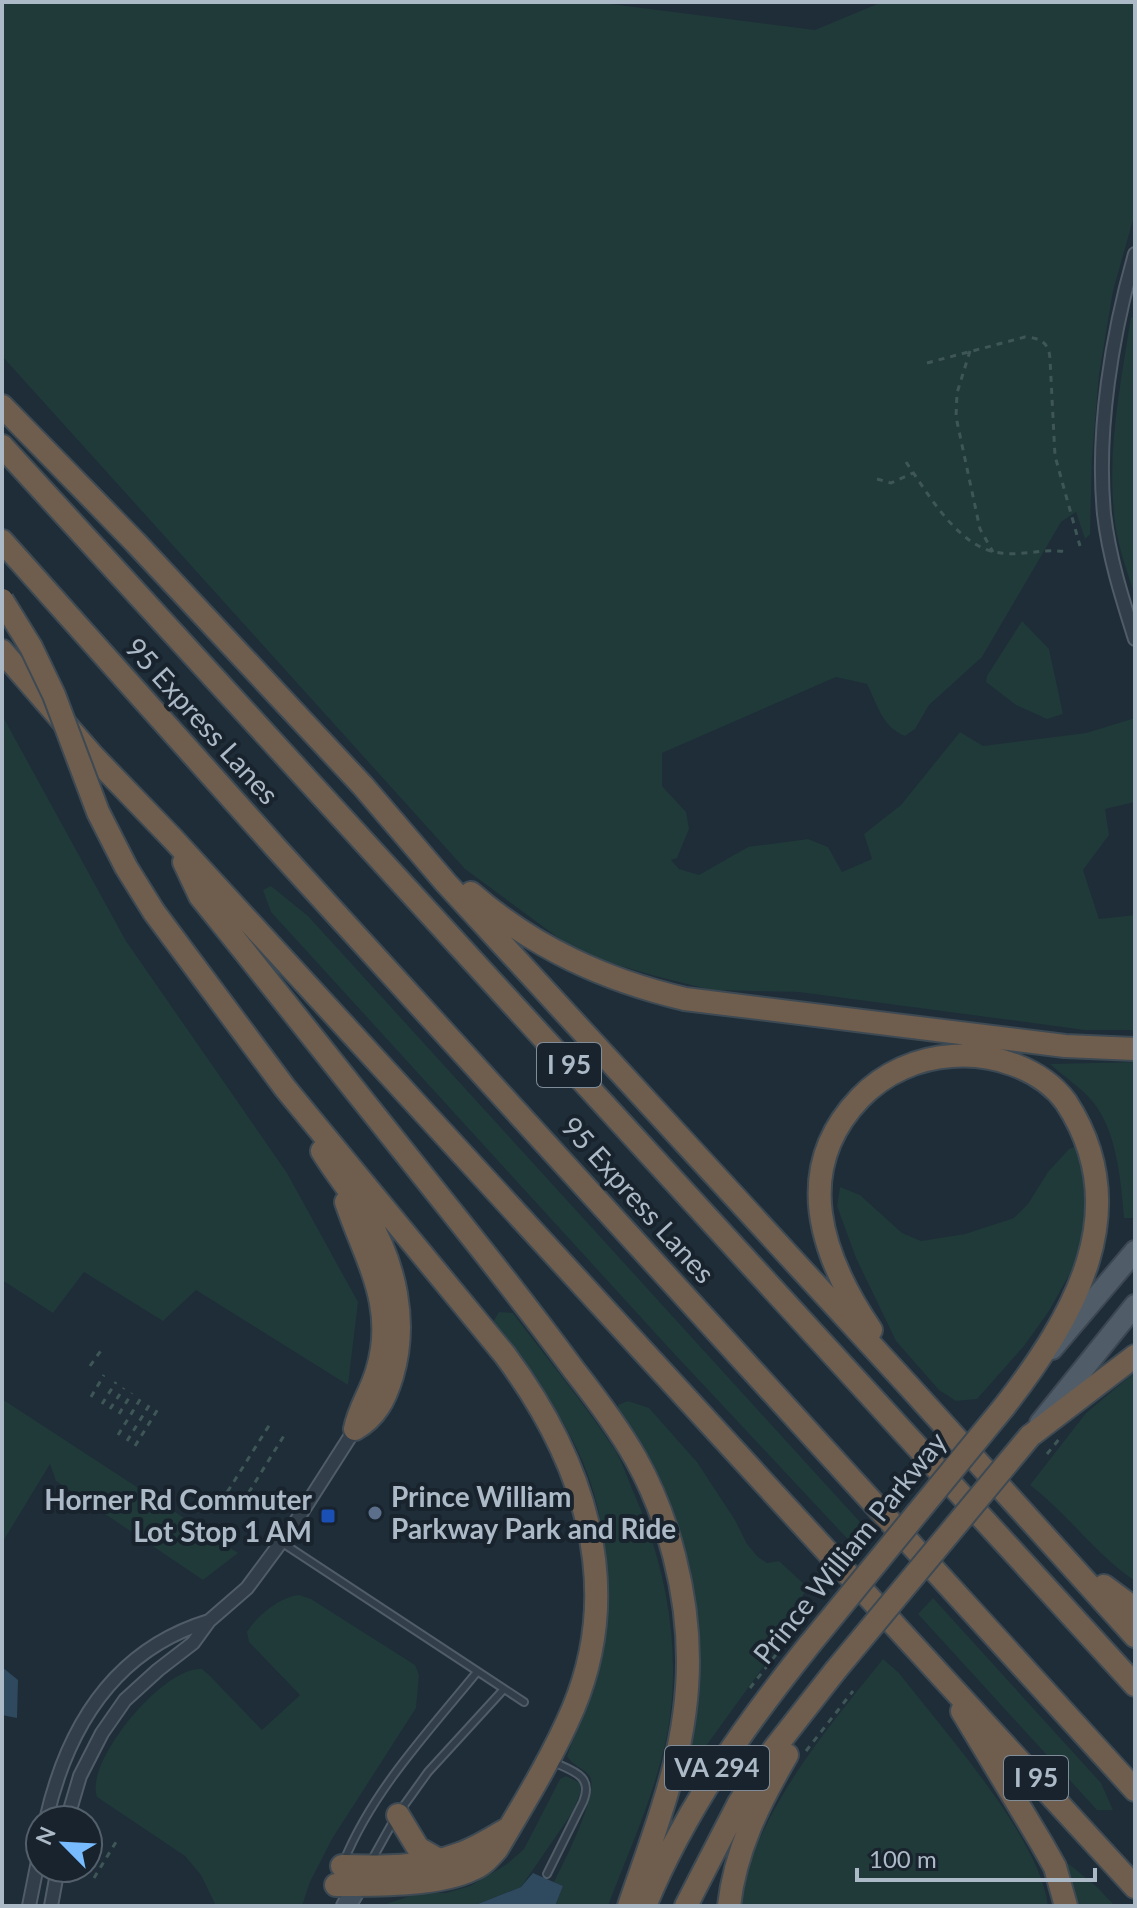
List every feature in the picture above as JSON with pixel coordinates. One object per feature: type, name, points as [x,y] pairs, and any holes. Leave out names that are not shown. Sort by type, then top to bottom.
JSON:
[{"type":"highway","points":[[2,406],[135,542],[373,798],[446,883],[1135,1636]]},
{"type":"highway","name":"I 95","points":[[2,446],[1135,1685]]},
{"type":"highway","name":"95 Express Lanes","points":[[2,541],[288,861],[1135,1790]]},
{"type":"highway","points":[[2,600],[31,647],[54,695],[98,812],[126,867],[154,912],[285,1088],[505,1355],[536,1400],[568,1460],[583,1501],[591,1534],[596,1601],[583,1678],[574,1707],[549,1759],[510,1827],[497,1849],[474,1869],[439,1878],[363,1876]]},
{"type":"highway","name":"I 95","points":[[2,651],[93,756],[173,839],[1135,1887]]},
{"type":"highway","points":[[373,798],[492,912],[558,953],[635,987],[706,1003],[1065,1046],[1135,1049]]},
{"type":"highway","points":[[173,839],[200,896],[531,1312],[612,1421],[636,1460],[655,1501],[676,1569],[685,1621],[688,1660],[686,1707],[674,1776],[629,1906]]},
{"type":"highway","points":[[907,1384],[851,1301],[838,1274],[822,1223],[819,1190],[823,1160],[834,1132],[849,1110],[868,1089],[887,1076],[926,1060],[950,1056],[988,1058],[1033,1074],[1062,1096],[1089,1137],[1097,1158],[1103,1194],[1098,1236],[1074,1305],[1047,1352],[1004,1407]]},
{"type":"highway","points":[[285,1088],[338,1177],[375,1231],[393,1277],[398,1300],[397,1351],[389,1386],[371,1419],[355,1429]]},
{"type":"highway","points":[[1030,1436],[1135,1356]]},
{"type":"highway","name":"Prince William Parkway","points":[[645,1906],[657,1876],[718,1767],[755,1713],[1004,1407]]},
{"type":"highway","name":"VA 294","points":[[686,1906],[739,1803],[774,1749],[1030,1436]]},
{"type":"highway","points":[[1029,1518],[1114,1596],[1135,1609]]},
{"type":"highway","points":[[1028,1568],[1135,1699]]},
{"type":"highway","points":[[937,1669],[1055,1867],[1066,1906]]},
{"type":"highway","points":[[729,1906],[737,1863],[756,1811],[835,1671]]},
{"type":"highway","points":[[398,1815],[418,1848],[439,1860]]},
{"type":"highway","points":[[338,1886],[363,1876],[461,1854],[510,1827]]},
{"type":"main road","name":"Prince William Parkway","points":[[1004,1407],[1135,1251]]},
{"type":"main road","name":"VA 294","points":[[1030,1436],[1135,1305]]},
{"type":"street","points":[[1135,254],[1113,352],[1103,469],[1108,540],[1117,583],[1135,638]]},
{"type":"street","points":[[72,1804],[80,1776],[119,1708],[141,1685],[193,1643],[209,1621],[247,1588],[355,1429]]},
{"type":"street","points":[[50,1804],[63,1762],[84,1720],[103,1692],[127,1666],[154,1644],[176,1632],[209,1621]]},
{"type":"street","points":[[346,1906],[363,1876]]},
{"type":"street","points":[[29,1906],[34,1884]]},
{"type":"street","points":[[51,1906],[55,1884]]},
{"type":"lane","points":[[281,1542],[524,1702]]},
{"type":"lane","points":[[338,1886],[359,1828],[387,1785],[477,1672]]},
{"type":"lane","points":[[363,1876],[398,1815],[428,1772],[504,1689]]},
{"type":"lane","points":[[547,1874],[587,1789],[580,1775],[549,1759]]},
{"type":"path","points":[[927,363],[1025,337],[1040,339],[1047,345],[1055,456],[1080,546]]},
{"type":"path","points":[[970,351],[957,393],[955,411],[980,529],[993,552]]},
{"type":"path","points":[[906,462],[967,541],[975,547],[1006,554],[1046,549],[1068,552]]},
{"type":"path","points":[[877,479],[891,483],[913,473]]},
{"type":"path","points":[[90,1366],[102,1349]]},
{"type":"path","points":[[91,1397],[104,1375]]},
{"type":"path","points":[[102,1404],[116,1382]]},
{"type":"path","points":[[110,1409],[124,1388]]},
{"type":"path","points":[[119,1414],[132,1393]]},
{"type":"path","points":[[118,1435],[141,1398]]},
{"type":"path","points":[[127,1441],[150,1404]]},
{"type":"path","points":[[135,1446],[158,1409]]},
{"type":"path","points":[[221,1502],[270,1424]]},
{"type":"path","points":[[236,1513],[285,1434]]},
{"type":"path","points":[[104,1862],[116,1842]]},
{"type":"green space","points":[[2,2],[595,2],[815,30],[882,2],[1135,2],[1135,213],[1113,291],[1099,375],[1090,534],[1085,539],[1076,512],[1061,522],[982,657],[929,705],[915,729],[905,736],[886,721],[867,684],[836,677],[662,753],[662,786],[686,812],[689,829],[677,858],[671,860],[679,869],[699,875],[748,847],[808,839],[828,847],[842,872],[872,859],[864,834],[901,805],[960,732],[983,746],[1086,733],[1135,718],[1135,802],[1105,809],[1109,835],[1083,870],[1099,919],[1135,915],[1135,1030],[1085,1030],[799,992],[711,990],[580,954],[465,869],[2,356]]},
{"type":"green space","points":[[1131,317],[1135,319],[1135,597],[1117,535],[1112,489],[1116,415]]},
{"type":"green space","points":[[1022,621],[1049,649],[1063,714],[1047,719],[1016,705],[986,682]]},
{"type":"green space","points":[[2,715],[126,941],[287,1173],[358,1302],[348,1385],[196,1290],[163,1321],[84,1272],[53,1313],[2,1280]]},
{"type":"green space","points":[[271,886],[308,916],[870,1533],[856,1548],[271,912],[263,890]]},
{"type":"green space","points":[[1135,1062],[1135,1218],[1124,1218],[1116,1157],[1108,1128],[1084,1092],[1050,1064]]},
{"type":"green space","points":[[1077,1146],[1087,1163],[1088,1230],[1073,1268],[1049,1311],[1024,1346],[977,1399],[956,1401],[939,1390],[896,1341],[856,1258],[837,1206],[840,1187],[860,1195],[902,1233],[921,1241],[965,1234],[1014,1218],[1028,1204],[1048,1172],[1069,1149]]},
{"type":"green space","points":[[499,1312],[513,1313],[615,1450],[645,1519],[663,1582],[672,1647],[671,1713],[653,1786],[608,1906],[555,1906],[563,1886],[554,1882],[579,1829],[591,1786],[588,1774],[567,1756],[587,1702],[601,1549],[605,1543],[594,1494],[576,1447],[551,1404],[493,1322]]},
{"type":"green space","points":[[1135,1372],[1135,1581],[1107,1559],[1030,1485],[1086,1413]]},
{"type":"green space","points":[[2,1399],[238,1553],[203,1580],[56,1481],[50,1464],[2,1543]]},
{"type":"green space","points":[[628,1401],[649,1408],[697,1462],[758,1557],[767,1563],[779,1561],[807,1587],[779,1645],[696,1760],[686,1761],[696,1643],[620,1420],[618,1405]]},
{"type":"green space","points":[[299,1595],[311,1599],[415,1665],[419,1675],[416,1708],[332,1839],[310,1882],[302,1906],[216,1906],[201,1875],[185,1856],[97,1797],[96,1781],[114,1740],[130,1718],[168,1682],[186,1672],[202,1669],[262,1730],[300,1695],[249,1642],[247,1632],[269,1608]]},
{"type":"green space","points":[[933,1598],[1101,1783],[1113,1810],[1097,1810],[918,1614]]},
{"type":"green space","points":[[883,1659],[899,1673],[940,1724],[1009,1817],[1028,1848],[1048,1906],[737,1906],[761,1837],[795,1774]]},
{"type":"green space","points":[[566,1776],[580,1783],[580,1794],[572,1813],[521,1887],[473,1906],[380,1906],[419,1893],[446,1893],[470,1886],[507,1864],[524,1849],[560,1779]]},
{"type":"green space","points":[[1069,1864],[1115,1906],[1075,1906],[1064,1865]]},
{"type":"water","points":[[2,1667],[18,1680],[17,1718],[2,1715]]},
{"type":"water","points":[[533,1873],[563,1886],[555,1906],[473,1906],[521,1887]]},
{"type":"place","name":"Prince William Parkway Park and Ride","points":[[375,1513]]},
{"type":"place","name":"Horner Rd Commuter Lot Stop 1 AM","points":[[328,1516]]}]
